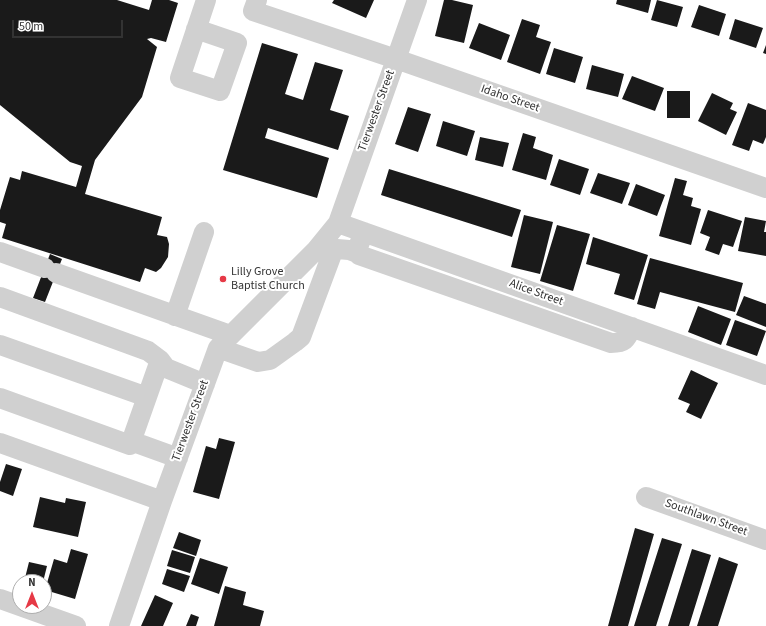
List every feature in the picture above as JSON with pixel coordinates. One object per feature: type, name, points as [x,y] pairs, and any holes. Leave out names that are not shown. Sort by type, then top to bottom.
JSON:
[{"type":"street","points":[[196,29],[206,0]]},
{"type":"street","name":"Tierwester Street","points":[[119,626],[162,501],[205,384],[224,342],[316,250],[338,223],[417,0]]},
{"type":"street","name":"Idaho Street","points":[[255,5],[396,59],[766,188]]},
{"type":"street","name":"Alice Street","points":[[338,223],[766,375]]},
{"type":"street","points":[[175,316],[204,232]]},
{"type":"street","points":[[357,253],[364,232]]},
{"type":"street","points":[[0,252],[175,316],[258,362],[270,360],[301,337],[332,254],[337,249],[349,250],[359,255],[611,343],[620,343],[625,340],[632,327]]},
{"type":"street","points":[[447,286],[456,265]]},
{"type":"street","points":[[0,297],[148,351],[160,360],[166,368],[205,384]]},
{"type":"street","points":[[1,348],[146,397]]},
{"type":"street","points":[[0,398],[130,445],[160,360]]},
{"type":"street","points":[[131,441],[178,458]]},
{"type":"street","points":[[0,444],[162,501]]},
{"type":"street","name":"Southlawn Street","points":[[646,497],[766,540]]},
{"type":"street","points":[[0,599],[76,626]]},
{"type":"building","points":[[0,0],[117,0],[149,10],[152,0],[169,0],[178,3],[166,42],[151,38],[147,39],[157,47],[142,97],[95,160],[85,194],[162,217],[157,235],[167,237],[169,244],[168,257],[161,268],[156,272],[145,268],[140,282],[2,238],[6,224],[0,222],[0,210],[10,177],[20,180],[22,171],[76,187],[82,166],[70,162],[0,105]]},
{"type":"building","points":[[334,0],[374,0],[366,18],[332,3]]},
{"type":"building","points":[[444,0],[452,0],[473,5],[464,43],[435,36]]},
{"type":"building","points":[[617,0],[651,0],[648,13],[616,4]]},
{"type":"building","points":[[657,0],[683,7],[677,27],[651,20]]},
{"type":"building","points":[[699,5],[726,14],[719,36],[691,27]]},
{"type":"building","points":[[522,19],[540,25],[536,37],[551,42],[540,74],[507,62]]},
{"type":"building","points":[[735,19],[763,28],[756,48],[729,39]]},
{"type":"building","points":[[479,23],[510,35],[501,60],[469,48]]},
{"type":"building","points":[[262,43],[298,54],[285,94],[303,100],[315,62],[343,70],[330,110],[349,116],[338,150],[268,128],[265,138],[329,158],[317,198],[223,170]]},
{"type":"building","points":[[766,45],[766,54],[763,53]]},
{"type":"building","points":[[554,48],[583,57],[575,83],[546,74]]},
{"type":"building","points":[[592,65],[624,74],[618,97],[586,89]]},
{"type":"building","points":[[632,76],[664,88],[655,111],[622,99]]},
{"type":"building","points":[[667,91],[690,91],[690,118],[667,118]]},
{"type":"building","points":[[712,93],[733,103],[730,109],[737,112],[726,135],[698,121]]},
{"type":"building","points":[[748,103],[766,110],[766,137],[763,144],[753,140],[749,151],[732,145]]},
{"type":"building","points":[[408,107],[431,114],[418,152],[395,144]]},
{"type":"building","points":[[443,121],[475,131],[467,156],[436,146]]},
{"type":"building","points":[[523,133],[536,137],[533,148],[553,155],[546,180],[512,170]]},
{"type":"building","points":[[480,137],[509,143],[503,167],[475,160]]},
{"type":"building","points":[[559,159],[589,169],[580,195],[550,185]]},
{"type":"building","points":[[389,169],[521,210],[512,237],[381,195]]},
{"type":"building","points":[[598,173],[630,183],[622,204],[590,193]]},
{"type":"building","points":[[675,178],[687,181],[683,195],[693,198],[691,206],[701,209],[691,245],[659,236]]},
{"type":"building","points":[[636,184],[665,195],[657,216],[628,205]]},
{"type":"building","points":[[708,210],[742,221],[733,247],[723,244],[719,255],[705,250],[710,237],[700,233]]},
{"type":"building","points":[[524,215],[553,222],[540,274],[511,267]]},
{"type":"building","points":[[745,217],[766,221],[764,232],[766,232],[766,256],[738,251]]},
{"type":"building","points":[[557,225],[590,234],[573,291],[540,281]]},
{"type":"building","points":[[593,237],[648,255],[634,300],[614,294],[620,274],[586,264]]},
{"type":"building","points":[[50,254],[62,259],[45,302],[33,298]]},
{"type":"building","points":[[650,258],[743,283],[735,312],[660,292],[655,309],[637,304]]},
{"type":"building","points":[[744,296],[766,304],[766,327],[736,315]]},
{"type":"building","points":[[698,306],[731,319],[721,345],[688,332]]},
{"type":"building","points":[[735,320],[766,331],[757,356],[726,345]]},
{"type":"building","points":[[691,370],[718,383],[701,419],[686,412],[690,404],[678,399]]},
{"type":"building","points":[[219,438],[235,442],[219,499],[193,492],[206,446],[216,449]]},
{"type":"building","points":[[6,464],[22,469],[13,496],[0,491],[0,482]]},
{"type":"building","points":[[40,497],[65,503],[66,498],[86,502],[78,537],[33,527]]},
{"type":"building","points":[[635,528],[654,534],[628,626],[608,626]]},
{"type":"building","points":[[179,532],[201,540],[196,556],[173,548]]},
{"type":"building","points":[[662,538],[682,544],[656,626],[634,626]]},
{"type":"building","points":[[71,549],[88,554],[75,599],[52,592],[52,574],[50,574],[54,559],[67,563]]},
{"type":"building","points":[[692,549],[711,555],[689,626],[668,626]]},
{"type":"building","points":[[172,550],[195,557],[190,573],[167,566]]},
{"type":"building","points":[[719,557],[738,564],[718,626],[697,626]]},
{"type":"building","points":[[200,558],[228,567],[219,594],[191,584]]},
{"type":"building","points":[[29,562],[47,566],[45,574],[26,574]]},
{"type":"building","points":[[167,569],[190,576],[184,592],[162,584]]},
{"type":"building","points":[[225,586],[246,592],[243,605],[264,611],[260,626],[214,626]]},
{"type":"building","points":[[155,595],[173,603],[163,626],[141,626]]},
{"type":"building","points":[[191,614],[199,617],[196,626],[186,626]]},
{"type":"place","name":"Lilly Grove Baptist Church","points":[[223,279]]}]
